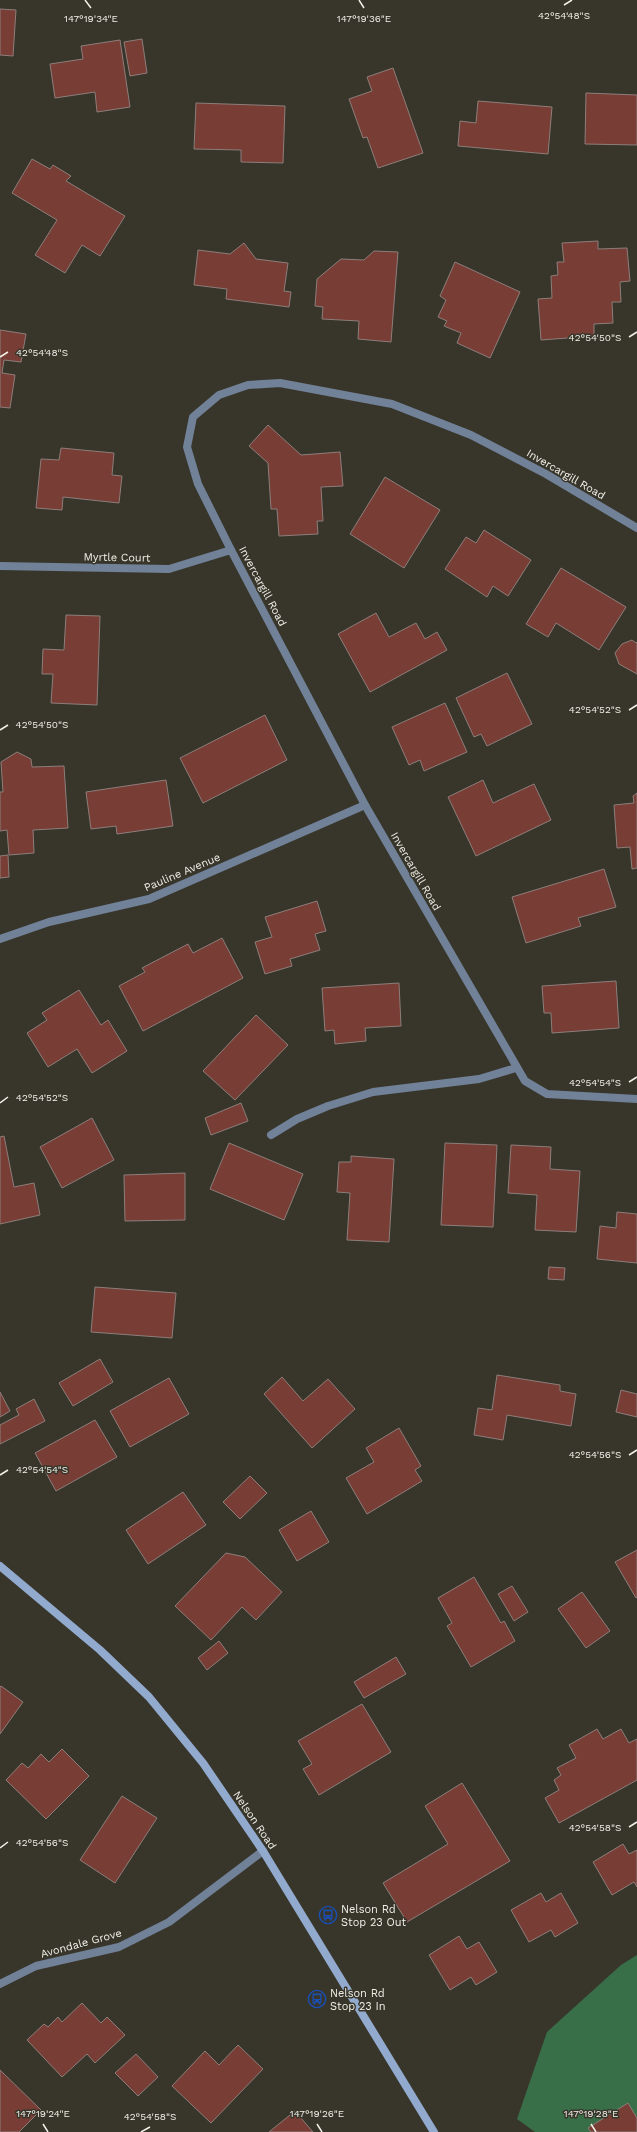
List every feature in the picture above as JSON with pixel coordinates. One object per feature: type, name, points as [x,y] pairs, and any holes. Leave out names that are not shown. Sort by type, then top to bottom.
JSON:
[{"type":"street","name":"Invercargill Road","points":[[637,528],[546,474],[471,435],[392,404],[280,382],[248,385],[219,395],[193,416],[187,447],[198,484],[365,805],[516,1068],[525,1081],[547,1094],[637,1099]]},
{"type":"street","name":"Myrtle Court","points":[[0,566],[169,569],[231,550]]},
{"type":"street","name":"Pauline Avenue","points":[[0,939],[49,922],[149,899],[365,805]]},
{"type":"street","points":[[271,1135],[297,1119],[322,1108],[373,1092],[479,1079],[516,1068]]},
{"type":"street","name":"Nelson Road","points":[[0,1566],[100,1650],[149,1697],[203,1763],[263,1851],[434,2132]]},
{"type":"street","name":"Avondale Grove","points":[[0,1984],[36,1966],[119,1946],[162,1925],[263,1851]]},
{"type":"green space","points":[[637,1955],[637,2132],[535,2132],[517,2119],[547,2032],[621,1965]]},
{"type":"building","points":[[0,9],[16,10],[13,56],[0,55]]},
{"type":"building","points":[[142,39],[147,73],[130,76],[124,42]]},
{"type":"building","points":[[120,40],[130,107],[97,112],[95,92],[55,98],[50,64],[83,59],[81,46]]},
{"type":"building","points":[[393,68],[423,153],[378,168],[367,137],[363,138],[349,99],[372,91],[367,77]]},
{"type":"building","points":[[586,93],[637,95],[637,145],[585,144]]},
{"type":"building","points":[[478,101],[552,107],[548,154],[458,146],[460,121],[476,123]]},
{"type":"building","points":[[196,103],[285,106],[283,163],[241,162],[241,150],[194,149]]},
{"type":"building","points":[[32,159],[50,169],[53,165],[71,176],[66,181],[125,216],[100,256],[82,245],[65,273],[35,255],[57,220],[12,193]]},
{"type":"building","points":[[598,241],[598,249],[627,248],[630,281],[620,282],[621,302],[612,302],[613,323],[594,324],[594,336],[541,340],[538,299],[552,298],[551,276],[558,275],[557,262],[564,262],[562,243]]},
{"type":"building","points":[[244,243],[256,259],[288,263],[284,291],[291,292],[289,307],[226,299],[227,289],[194,285],[198,250],[230,254]]},
{"type":"building","points":[[374,251],[398,252],[391,342],[358,339],[359,321],[322,319],[323,307],[315,306],[317,279],[341,259],[364,260]]},
{"type":"building","points":[[455,262],[520,292],[490,358],[457,343],[461,333],[444,326],[447,321],[438,317],[446,300],[440,296]]},
{"type":"building","points":[[0,330],[26,334],[21,362],[4,360],[2,373],[15,375],[10,408],[0,407]]},
{"type":"building","points":[[268,425],[301,455],[340,452],[343,486],[321,487],[323,521],[317,521],[318,534],[279,536],[277,509],[271,509],[268,463],[249,446]]},
{"type":"building","points":[[61,448],[114,453],[112,475],[122,476],[119,503],[63,497],[62,510],[36,508],[41,459],[59,460]]},
{"type":"building","points":[[385,477],[440,510],[404,568],[350,534]]},
{"type":"building","points":[[484,530],[531,560],[508,596],[493,586],[487,597],[445,569],[466,537],[476,543]]},
{"type":"building","points":[[561,568],[626,607],[599,650],[556,623],[548,637],[526,624]]},
{"type":"building","points":[[376,613],[389,637],[416,623],[425,639],[437,632],[447,650],[370,692],[338,634]]},
{"type":"building","points":[[66,615],[100,616],[97,705],[51,703],[53,674],[42,674],[43,649],[64,650]]},
{"type":"building","points":[[632,640],[636,643],[637,642],[637,674],[619,664],[615,653],[622,644]]},
{"type":"building","points":[[507,673],[532,724],[487,746],[481,734],[474,737],[456,698]]},
{"type":"building","points":[[445,703],[467,752],[424,771],[420,760],[409,765],[392,727]]},
{"type":"building","points":[[265,715],[287,760],[203,803],[180,758]]},
{"type":"building","points":[[17,752],[31,759],[32,767],[64,766],[68,828],[33,830],[34,853],[9,855],[7,830],[0,831],[0,792],[3,792],[1,762]]},
{"type":"building","points":[[166,780],[173,826],[117,834],[116,826],[91,829],[86,792]]},
{"type":"building","points":[[483,780],[493,803],[534,784],[551,820],[476,856],[448,797]]},
{"type":"building","points":[[637,793],[637,868],[632,869],[630,847],[617,848],[614,805],[634,803],[633,796]]},
{"type":"building","points":[[8,855],[9,877],[0,878],[0,856]]},
{"type":"building","points":[[604,869],[616,907],[578,918],[581,926],[526,943],[512,897]]},
{"type":"building","points":[[317,901],[326,931],[315,934],[320,950],[290,959],[292,966],[265,974],[255,942],[272,937],[265,917]]},
{"type":"building","points":[[222,938],[243,978],[143,1031],[119,986],[145,972],[142,968],[188,944],[193,953]]},
{"type":"building","points":[[616,981],[619,1028],[552,1033],[551,1013],[544,1013],[542,986]]},
{"type":"building","points":[[399,983],[401,1026],[365,1028],[366,1041],[335,1044],[334,1030],[325,1031],[322,988]]},
{"type":"building","points":[[79,990],[101,1025],[108,1020],[127,1051],[92,1073],[77,1049],[48,1067],[27,1033],[47,1020],[42,1013]]},
{"type":"building","points":[[256,1015],[288,1045],[235,1100],[203,1071]]},
{"type":"building","points":[[241,1103],[248,1121],[211,1135],[205,1118]]},
{"type":"building","points":[[92,1118],[114,1160],[62,1188],[40,1147]]},
{"type":"building","points":[[4,1136],[14,1187],[34,1183],[40,1215],[0,1224],[0,1137]]},
{"type":"building","points":[[229,1143],[303,1174],[284,1220],[210,1189]]},
{"type":"building","points":[[445,1143],[497,1145],[493,1227],[441,1225]]},
{"type":"building","points":[[511,1145],[551,1147],[550,1169],[580,1171],[576,1232],[535,1230],[537,1195],[508,1193]]},
{"type":"building","points":[[351,1156],[394,1159],[389,1242],[347,1240],[350,1193],[337,1192],[339,1162],[351,1162]]},
{"type":"building","points":[[185,1173],[185,1220],[125,1221],[124,1175]]},
{"type":"building","points":[[617,1212],[637,1214],[637,1263],[597,1259],[600,1226],[616,1228]]},
{"type":"building","points":[[549,1267],[565,1268],[564,1280],[548,1279]]},
{"type":"building","points":[[95,1287],[176,1293],[172,1338],[91,1332]]},
{"type":"building","points":[[100,1359],[113,1382],[73,1406],[59,1383]]},
{"type":"building","points":[[497,1375],[560,1385],[560,1391],[576,1394],[571,1426],[507,1415],[503,1440],[474,1435],[478,1408],[492,1410]]},
{"type":"building","points":[[282,1377],[303,1401],[328,1379],[355,1409],[312,1448],[264,1394]]},
{"type":"building","points":[[169,1378],[189,1414],[130,1447],[110,1411]]},
{"type":"building","points":[[621,1390],[637,1394],[637,1417],[616,1412]]},
{"type":"building","points":[[0,1392],[10,1411],[0,1417]]},
{"type":"building","points":[[34,1399],[45,1421],[0,1444],[0,1425],[19,1415],[16,1409]]},
{"type":"building","points":[[95,1420],[117,1457],[56,1491],[35,1453]]},
{"type":"building","points":[[399,1428],[421,1466],[415,1470],[422,1481],[367,1514],[346,1478],[374,1462],[366,1448]]},
{"type":"building","points":[[250,1476],[267,1493],[240,1519],[223,1502]]},
{"type":"building","points":[[183,1492],[206,1525],[148,1564],[126,1530]]},
{"type":"building","points":[[311,1511],[329,1542],[297,1561],[279,1530]]},
{"type":"building","points":[[637,1550],[637,1597],[636,1598],[615,1562]]},
{"type":"building","points":[[226,1553],[245,1557],[282,1592],[256,1620],[242,1607],[211,1640],[175,1606]]},
{"type":"building","points":[[474,1577],[501,1623],[504,1621],[515,1641],[471,1667],[447,1626],[452,1623],[438,1598]]},
{"type":"building","points":[[512,1586],[528,1612],[514,1621],[498,1594]]},
{"type":"building","points":[[582,1592],[610,1631],[586,1648],[558,1609]]},
{"type":"building","points":[[219,1641],[228,1653],[207,1670],[198,1658]]},
{"type":"building","points":[[396,1657],[406,1674],[364,1698],[354,1682]]},
{"type":"building","points":[[1,1686],[23,1702],[0,1734],[0,1687]]},
{"type":"building","points":[[362,1704],[391,1752],[319,1795],[303,1769],[312,1764],[298,1741]]},
{"type":"building","points":[[597,1729],[603,1739],[621,1729],[629,1743],[637,1739],[637,1780],[559,1823],[545,1798],[559,1790],[554,1780],[561,1775],[557,1768],[576,1758],[569,1745]]},
{"type":"building","points":[[62,1749],[89,1776],[46,1819],[6,1780],[22,1763],[28,1768],[41,1754],[49,1762]]},
{"type":"building","points":[[462,1783],[510,1861],[407,1922],[383,1883],[448,1844],[425,1806]]},
{"type":"building","points":[[122,1796],[157,1818],[115,1883],[80,1860]]},
{"type":"building","points":[[623,1844],[629,1854],[637,1850],[637,1887],[634,1882],[612,1895],[593,1862]]},
{"type":"building","points":[[541,1893],[546,1902],[561,1893],[578,1923],[555,1937],[551,1930],[529,1942],[511,1910]]},
{"type":"building","points":[[459,1936],[467,1949],[479,1942],[497,1972],[476,1985],[471,1977],[450,1990],[429,1955]]},
{"type":"building","points":[[82,2003],[101,2023],[107,2017],[125,2035],[95,2063],[87,2054],[62,2077],[27,2040],[44,2024],[48,2027],[58,2017],[62,2022]]},
{"type":"building","points":[[238,2045],[263,2069],[211,2123],[172,2086],[205,2051],[219,2065]]},
{"type":"building","points":[[136,2054],[158,2077],[138,2096],[115,2073]]},
{"type":"building","points":[[0,2070],[41,2110],[19,2132],[0,2132]]},
{"type":"building","points":[[628,2103],[637,2118],[637,2132],[591,2132],[588,2128]]},
{"type":"building","points":[[295,2111],[313,2132],[269,2132]]},
{"type":"place","name":"Nelson Rd Stop 23 Out","points":[[328,1915]]},
{"type":"place","name":"Nelson Rd Stop 23 In","points":[[317,1999]]}]
